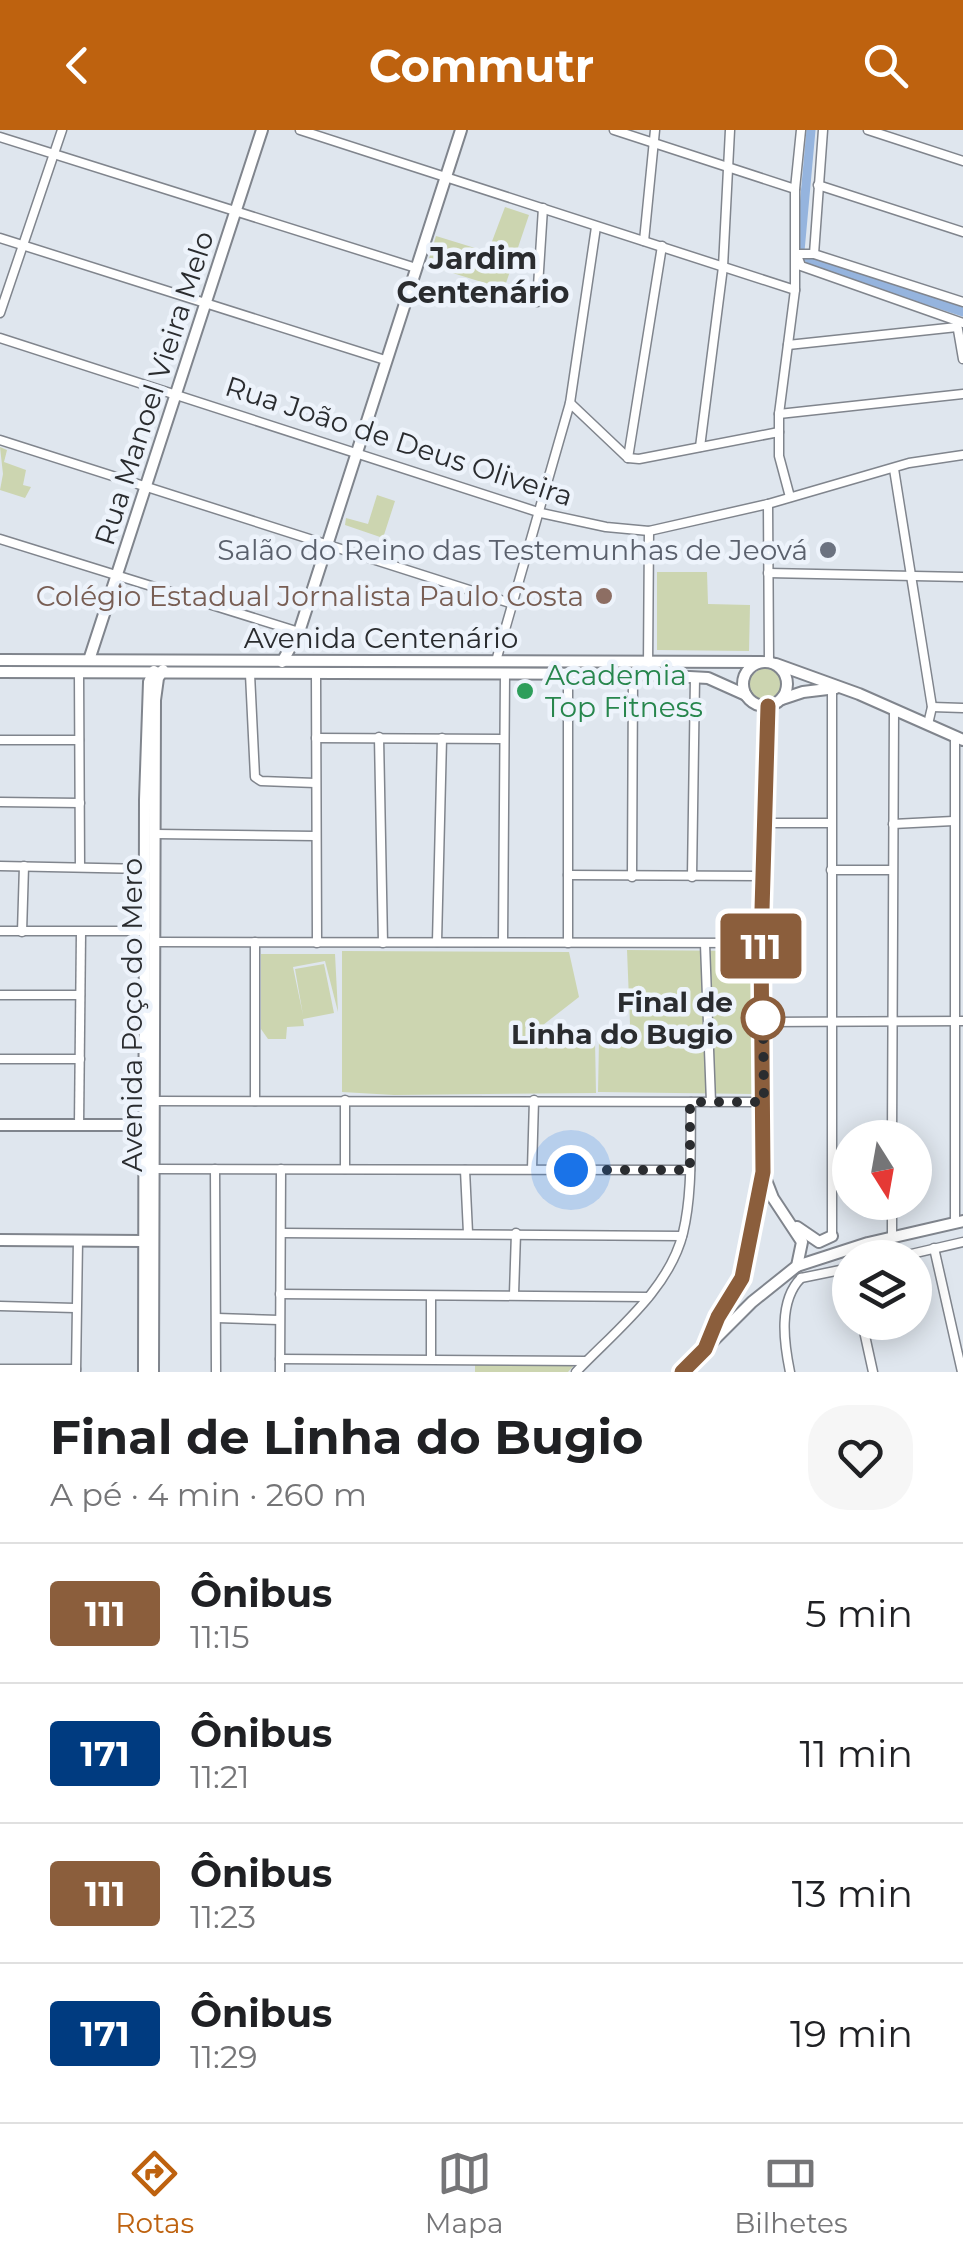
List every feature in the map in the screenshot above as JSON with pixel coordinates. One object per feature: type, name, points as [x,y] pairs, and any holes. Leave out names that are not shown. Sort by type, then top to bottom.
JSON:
[{"type":"main road","name":"Rua Manoel Vieira Melo","points":[[88,660],[262,130]]},
{"type":"main road","points":[[271,673],[285,660],[300,632],[461,130]]},
{"type":"main road","name":"Avenida Centenário","points":[[0,672],[80,673],[285,660],[648,659],[768,663],[959,738]]},
{"type":"main road","name":"Avenida Centenário","points":[[0,660],[88,660],[250,674],[695,676],[729,685],[746,696]]},
{"type":"main road","points":[[560,660],[564,675]]},
{"type":"main road","points":[[782,699],[788,680],[768,663],[745,675],[746,696],[756,704],[768,706],[804,692],[835,687]]},
{"type":"main road","name":"Avenida Poço do Mero","points":[[153,1372],[153,1169],[146,931],[156,834],[155,700],[161,667]]},
{"type":"main road","name":"Avenida Poço do Mero","points":[[152,870],[146,781],[149,682],[161,667]]},
{"type":"main road","points":[[705,1349],[718,1317],[742,1278],[763,1172],[761,944],[768,706]]},
{"type":"main road","name":"Avenida Poço do Mero","points":[[144,1372],[143,1241],[154,1101],[157,942],[151,892]]},
{"type":"main road","points":[[0,1125],[150,1125]]},
{"type":"main road","points":[[763,1172],[773,1198],[802,1242],[799,1272]]},
{"type":"main road","points":[[884,1240],[959,1222]]},
{"type":"main road","points":[[792,1224],[819,1242],[832,1236]]},
{"type":"main road","points":[[0,1240],[143,1241]]},
{"type":"main road","points":[[682,1372],[752,1302],[832,1257]]},
{"type":"street","points":[[0,312],[62,130]]},
{"type":"street","points":[[300,130],[795,290]]},
{"type":"street","points":[[614,130],[795,189]]},
{"type":"street","points":[[644,240],[655,130]]},
{"type":"street","points":[[700,446],[723,266],[730,130]]},
{"type":"street","points":[[790,498],[779,456],[779,414],[795,290],[795,189],[801,130]]},
{"type":"street","points":[[814,254],[822,130]]},
{"type":"street","points":[[868,130],[963,161]]},
{"type":"street","points":[[0,137],[416,268]]},
{"type":"street","points":[[818,184],[963,232]]},
{"type":"street","points":[[537,302],[543,208]]},
{"type":"street","points":[[496,660],[570,402],[596,227]]},
{"type":"street","points":[[0,238],[385,360]]},
{"type":"street","points":[[628,458],[662,246]]},
{"type":"street","points":[[796,254],[814,254],[963,302]]},
{"type":"street","points":[[796,254],[800,266],[959,324]]},
{"type":"street","points":[[788,346],[959,324]]},
{"type":"street","points":[[959,324],[963,359]]},
{"type":"street","name":"Rua João de Deus Oliveira","points":[[0,338],[541,513],[606,527],[649,531],[768,504],[909,463],[963,455]]},
{"type":"street","points":[[779,414],[963,394]]},
{"type":"street","points":[[570,402],[628,458],[654,458],[779,432]]},
{"type":"street","points":[[0,440],[514,604]]},
{"type":"street","points":[[894,469],[932,707],[928,724]]},
{"type":"street","points":[[768,504],[768,663]]},
{"type":"street","points":[[647,675],[649,531]]},
{"type":"street","points":[[0,539],[300,632]]},
{"type":"street","points":[[768,573],[963,577]]},
{"type":"street","points":[[80,673],[80,867]]},
{"type":"street","points":[[250,674],[253,773],[261,781],[315,783]]},
{"type":"street","points":[[316,674],[317,943]]},
{"type":"street","points":[[502,941],[505,674]]},
{"type":"street","points":[[632,877],[633,674]]},
{"type":"street","points":[[564,675],[568,943]]},
{"type":"street","points":[[692,877],[695,676]]},
{"type":"street","points":[[832,1236],[831,823],[835,687]]},
{"type":"street","points":[[932,707],[963,708]]},
{"type":"street","points":[[892,1120],[894,710]]},
{"type":"street","points":[[379,737],[383,943]]},
{"type":"street","points":[[316,738],[503,738]]},
{"type":"street","points":[[437,942],[442,738]]},
{"type":"street","points":[[959,738],[952,1021],[959,1222]]},
{"type":"street","points":[[0,740],[79,740]]},
{"type":"street","points":[[0,802],[80,802]]},
{"type":"street","points":[[893,824],[954,821]]},
{"type":"street","points":[[764,823],[831,823]]},
{"type":"street","points":[[156,834],[315,836]]},
{"type":"street","points":[[0,866],[152,870]]},
{"type":"street","points":[[22,932],[24,866]]},
{"type":"street","points":[[831,870],[892,870]]},
{"type":"street","points":[[568,875],[762,876]]},
{"type":"street","points":[[0,932],[146,931]]},
{"type":"street","points":[[80,1125],[81,932]]},
{"type":"street","points":[[157,942],[761,944]]},
{"type":"street","points":[[255,942],[255,1101]]},
{"type":"street","points":[[705,944],[711,1102]]},
{"type":"street","points":[[0,995],[80,996]]},
{"type":"street","points":[[763,1022],[963,1021]]},
{"type":"street","points":[[0,1059],[80,1059]]},
{"type":"street","points":[[345,1100],[346,1169]]},
{"type":"street","points":[[532,1169],[534,1100]]},
{"type":"street","points":[[154,1101],[764,1102]]},
{"type":"street","points":[[576,1372],[648,1297],[682,1236],[690,1170],[690,1102]]},
{"type":"street","points":[[153,1169],[690,1170]]},
{"type":"street","points":[[216,1169],[216,1372]]},
{"type":"street","points":[[280,1372],[281,1169]]},
{"type":"street","points":[[466,1170],[468,1233]]},
{"type":"street","points":[[892,1220],[892,1238]]},
{"type":"street","points":[[514,1294],[516,1232]]},
{"type":"street","points":[[282,1233],[682,1236]]},
{"type":"street","points":[[0,1369],[76,1371],[78,1240]]},
{"type":"street","points":[[962,1372],[934,1248],[963,1242]]},
{"type":"street","points":[[790,1372],[784,1327],[789,1297],[799,1272],[832,1270]]},
{"type":"street","points":[[280,1294],[648,1297]]},
{"type":"street","points":[[431,1296],[432,1359]]},
{"type":"street","points":[[0,1306],[76,1308]]},
{"type":"street","points":[[218,1318],[279,1320]]},
{"type":"street","points":[[866,1340],[873,1372]]},
{"type":"street","points":[[344,1358],[344,1372]]},
{"type":"street","points":[[280,1359],[586,1361]]},
{"type":"street","points":[[405,1359],[405,1372]]},
{"type":"street","points":[[470,1372],[471,1359]]},
{"type":"green space","points":[[505,207],[529,215],[504,289],[427,265],[436,236],[488,252]]},
{"type":"green space","points":[[0,447],[7,450],[4,462],[26,470],[23,485],[31,487],[25,498],[0,490]]},
{"type":"green space","points":[[377,495],[395,501],[383,538],[345,525],[346,518],[368,524]]},
{"type":"green space","points":[[657,572],[707,572],[708,604],[750,605],[749,651],[657,650]]},
{"type":"green space","points":[[761,668],[774,670],[783,680],[782,693],[768,703],[756,701],[748,690],[749,678]]},
{"type":"green space","points":[[627,950],[747,951],[752,960],[758,1088],[753,1094],[598,1092],[599,1040],[618,1041],[630,1024]]},
{"type":"green space","points":[[342,951],[569,952],[579,997],[534,1032],[538,1039],[595,1040],[596,1093],[342,1092]]},
{"type":"green space","points":[[261,954],[335,954],[338,1012],[325,961],[293,967],[303,1015],[295,969],[324,964],[334,1013],[303,1019],[304,1026],[287,1027],[286,1039],[268,1039],[261,1029]]},
{"type":"green space","points":[[475,1363],[576,1363],[568,1372],[475,1372]]},
{"type":"waterway","points":[[811,130],[800,251],[814,263],[963,312]]},
{"type":"bus line","name":"111","points":[[682,1372],[705,1349],[718,1317],[742,1278],[763,1172],[761,944],[768,706]]},
{"type":"place","name":"Salão do Reino das Testemunhas de Jeová","points":[[828,550]]},
{"type":"place","name":"Colégio Estadual Jornalista Paulo Costa","points":[[604,596]]},
{"type":"place","name":"Academia Top Fitness","points":[[525,691]]},
{"type":"place","name":"Final de Linha do Bugio","points":[[763,1018]]},
{"type":"district","name":"Jardim Centenário","points":[[483,276]]},
{"type":"route","points":[[571,1170],[690,1170],[690,1102],[764,1102],[763,1018]]}]
